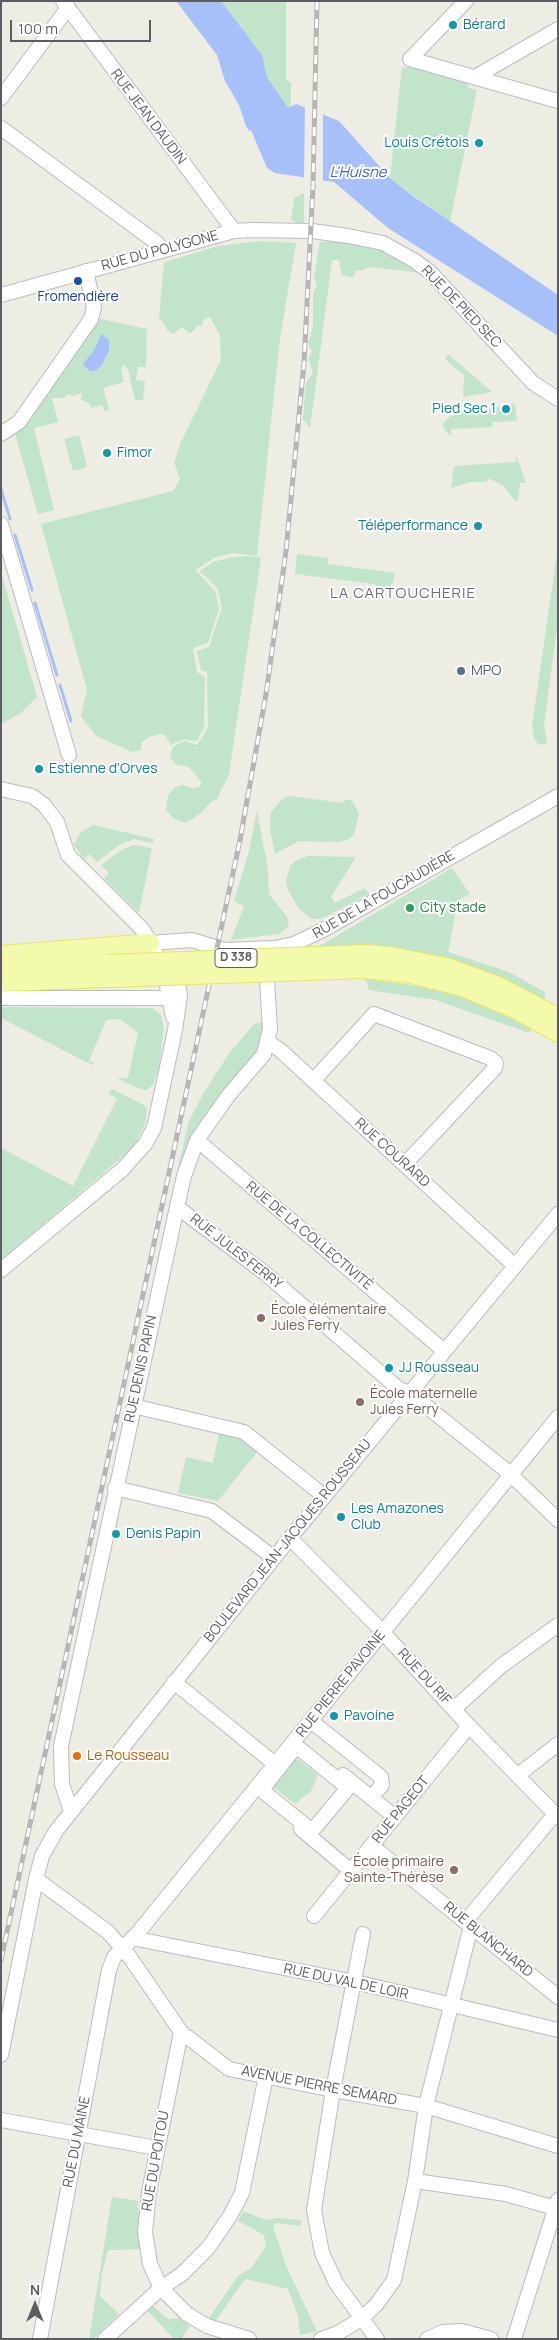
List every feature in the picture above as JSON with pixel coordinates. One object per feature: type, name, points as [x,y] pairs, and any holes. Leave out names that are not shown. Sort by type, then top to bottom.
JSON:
[{"type":"main road","points":[[1,955],[158,943]]},
{"type":"main road","name":"D 338","points":[[1,968],[108,971],[415,960],[468,974],[496,985],[558,1017]]},
{"type":"main road","name":"D 338","points":[[364,962],[462,987],[515,1010],[558,1033]]},
{"type":"main road","name":"D 338","points":[[1,982],[108,971]]},
{"type":"street","points":[[466,1],[410,59],[558,102]]},
{"type":"street","points":[[1,98],[66,4]]},
{"type":"street","name":"RUE JEAN DAUDIN","points":[[66,4],[234,231]]},
{"type":"street","points":[[475,77],[558,29]]},
{"type":"street","points":[[4,135],[157,243],[162,250]]},
{"type":"street","name":"RUE DU POLYGONE","points":[[1,294],[234,231],[322,232]]},
{"type":"street","name":"RUE DE PIED SEC","points":[[322,232],[383,243],[415,261],[431,273],[533,383],[558,399]]},
{"type":"street","points":[[1,434],[19,422],[91,319],[94,307],[86,271]]},
{"type":"street","points":[[1,524],[69,754]]},
{"type":"street","points":[[1,790],[32,796],[44,804],[57,822],[68,855],[143,930],[158,943],[170,947],[178,976],[180,995],[175,1030],[154,1128],[145,1144],[123,1168],[1,1270]]},
{"type":"street","name":"RUE DE LA FOUCAUDIÈRE","points":[[158,943],[192,940],[224,950],[265,949],[304,940],[558,796]]},
{"type":"street","points":[[1,998],[169,996],[178,990],[178,958],[186,948],[198,942]]},
{"type":"street","points":[[158,943],[175,1030]]},
{"type":"street","name":"RUE DENIS PAPIN","points":[[71,1811],[61,1778],[61,1746],[177,1207],[184,1176],[197,1140],[228,1096],[254,1068],[264,1054],[270,1029],[265,949]]},
{"type":"street","points":[[313,1081],[374,1014],[490,1058],[496,1063],[495,1068],[404,1164]]},
{"type":"street","name":"RUE COURARD","points":[[268,1042],[280,1050],[515,1266]]},
{"type":"street","name":"RUE DE LA COLLECTIVITÉ","points":[[197,1140],[443,1350]]},
{"type":"street","name":"RUE JULES FERRY","points":[[177,1207],[266,1274],[399,1389],[410,1393],[511,1474],[558,1520]]},
{"type":"street","name":"BOULEVARD JEAN-JACQUES ROUSSEAU","points":[[1,2055],[36,1879],[48,1843],[71,1811],[324,1496],[410,1393],[443,1350],[558,1214]]},
{"type":"street","points":[[134,1406],[244,1432],[324,1496]]},
{"type":"street","name":"RUE PIERRE PAVOINE","points":[[121,1948],[132,1938],[298,1738],[558,1417]]},
{"type":"street","points":[[116,1488],[212,1511],[274,1558]]},
{"type":"street","name":"RUE DU RIF","points":[[290,1538],[556,1816]]},
{"type":"street","points":[[454,1709],[501,1666],[558,1625]]},
{"type":"street","points":[[174,1682],[275,1764]]},
{"type":"street","points":[[311,1721],[374,1770],[383,1781],[371,1798]]},
{"type":"street","name":"RUE PAGEOT","points":[[314,1916],[469,1726]]},
{"type":"street","points":[[298,1738],[395,1817]]},
{"type":"street","points":[[518,1775],[558,1744]]},
{"type":"street","points":[[300,1748],[348,1788],[312,1831],[264,1792],[264,1787],[294,1750],[300,1748]]},
{"type":"street","points":[[254,1790],[351,1871]]},
{"type":"street","points":[[320,2339],[338,2333],[361,2319],[376,2304],[394,2280],[415,2182],[426,2106],[468,1924],[556,1816]]},
{"type":"street","name":"RUE BLANCHARD","points":[[372,1846],[558,1997]]},
{"type":"street","name":"AVENUE PIERRE SEMARD","points":[[36,1879],[108,1932],[129,1956],[180,2032],[229,2069],[426,2106],[558,2146]]},
{"type":"street","points":[[363,1934],[333,2090],[314,2210],[322,2253],[336,2283],[377,2339]]},
{"type":"street","name":"RUE DU VAL DE LOIR","points":[[132,1938],[355,1982],[558,2030]]},
{"type":"street","name":"RUE DU MAINE","points":[[40,2339],[79,2136],[108,1970],[121,1948]]},
{"type":"street","name":"RUE DU POITOU","points":[[161,2288],[150,2264],[145,2232],[157,2148],[180,2032]]},
{"type":"street","points":[[105,2339],[161,2288],[182,2274],[208,2248],[230,2216],[242,2193],[266,2076]]},
{"type":"street","points":[[1,2120],[79,2136],[157,2148]]},
{"type":"street","points":[[415,2182],[506,2194],[556,2204],[514,2339]]},
{"type":"street","points":[[161,2288],[187,2314],[201,2322],[250,2339]]},
{"type":"street","points":[[427,2339],[444,2332],[462,2331],[491,2339]]},
{"type":"green space","points":[[221,1],[286,1],[286,80],[291,83],[291,107],[288,109],[267,77],[262,55]]},
{"type":"green space","points":[[415,66],[465,80],[469,88],[477,90],[450,222],[390,178],[402,68]]},
{"type":"green space","points":[[304,193],[304,225],[296,224],[296,222],[291,220],[294,198]]},
{"type":"green space","points":[[261,241],[296,243],[280,338],[257,556],[233,553],[214,558],[195,570],[215,591],[219,609],[208,643],[193,648],[197,672],[205,677],[204,727],[197,741],[183,739],[171,745],[165,735],[161,734],[149,737],[141,743],[141,750],[132,752],[96,736],[81,716],[87,690],[41,524],[173,491],[180,479],[174,462],[181,442],[221,360],[220,335],[210,317],[203,320],[202,326],[197,326],[189,333],[182,327],[173,334],[168,331],[159,317],[164,262],[219,246]]},
{"type":"green space","points":[[320,242],[346,242],[379,250],[394,256],[421,273],[370,267],[360,271],[356,270],[353,278],[342,275],[339,260],[332,260],[310,428],[303,419],[306,383],[313,373],[308,358],[312,352],[308,343],[313,326],[313,293],[317,286],[314,276]]},
{"type":"green space","points":[[101,319],[147,329],[146,367],[138,367],[136,380],[145,381],[143,400],[135,400],[128,369],[123,364],[121,370],[124,382],[103,388],[109,410],[104,411],[102,405],[91,408],[89,403],[81,400],[82,393],[73,396],[67,394],[64,398],[52,398],[58,422],[34,428],[54,510],[38,514],[14,430],[96,320]]},
{"type":"green space","points":[[446,355],[449,355],[492,392],[463,397],[464,375],[446,360]]},
{"type":"green space","points":[[515,404],[517,421],[492,422],[492,427],[451,429],[451,436],[444,429],[443,424],[449,417]]},
{"type":"green space","points":[[79,435],[87,467],[73,471],[64,439]]},
{"type":"green space","points":[[516,455],[526,483],[520,483],[518,501],[514,500],[504,486],[490,479],[487,479],[487,482],[470,482],[451,488],[454,466],[516,462]]},
{"type":"green space","points":[[558,546],[558,621],[544,725],[547,743],[539,745],[534,739],[532,726]]},
{"type":"green space","points":[[297,554],[328,558],[328,564],[395,573],[393,582],[385,592],[374,584],[295,574]]},
{"type":"green space","points":[[251,556],[261,558],[229,774],[217,799],[186,823],[174,819],[166,810],[168,795],[174,788],[182,785],[192,788],[199,787],[202,783],[189,767],[175,764],[170,757],[173,747],[184,741],[197,745],[208,728],[207,672],[201,670],[197,651],[209,647],[222,608],[218,589],[200,571],[213,562],[233,557]]},
{"type":"green space","points":[[1,572],[37,697],[21,713],[1,724]]},
{"type":"green space","points":[[290,796],[344,803],[345,800],[351,800],[359,813],[354,834],[349,839],[340,842],[299,841],[275,854],[270,829],[271,812],[283,798]]},
{"type":"green space","points":[[257,810],[268,870],[269,894],[287,917],[289,926],[279,934],[231,940],[244,906],[234,901],[248,855]]},
{"type":"green space","points":[[93,825],[154,839],[153,843],[134,839],[119,845],[97,862],[89,854],[84,859],[74,845],[80,833]]},
{"type":"green space","points":[[133,845],[152,848],[139,913],[104,878],[109,873],[101,865],[122,850]]},
{"type":"green space","points":[[308,856],[356,857],[331,897],[335,903],[365,888],[369,894],[321,919],[311,919],[299,909],[288,890],[286,882],[290,866],[297,860]]},
{"type":"green space","points":[[452,868],[470,894],[458,900],[448,952],[509,972],[546,993],[543,1000],[316,948]]},
{"type":"green space","points":[[366,979],[424,987],[452,994],[487,1006],[531,1029],[529,1033],[436,1000],[369,990]]},
{"type":"green space","points":[[1,1007],[152,1008],[161,1015],[164,1027],[159,1068],[153,1085],[146,1090],[137,1088],[117,1078],[128,1078],[138,1033],[120,1019],[106,1020],[89,1061],[95,1063],[92,1065],[1,1018]]},
{"type":"green space","points":[[262,1022],[263,1029],[258,1048],[192,1134],[175,1180],[189,1121],[203,1094],[230,1052],[253,1025]]},
{"type":"green space","points":[[112,1089],[144,1105],[147,1109],[145,1124],[134,1147],[1,1260],[1,1148],[73,1186],[117,1099],[108,1093]]},
{"type":"green space","points":[[220,1427],[262,1446],[218,1501],[178,1493],[186,1457],[213,1463]]},
{"type":"green space","points":[[295,1757],[318,1775],[311,1791],[295,1804],[272,1786]]},
{"type":"green space","points":[[112,2197],[138,2201],[140,2249],[108,2250],[102,2273],[100,2296],[119,2314],[93,2339],[89,2339]]},
{"type":"green space","points":[[243,2211],[266,2220],[276,2218],[301,2220],[301,2226],[276,2223],[273,2226],[286,2266],[317,2331],[300,2335],[298,2315],[288,2289],[245,2279],[215,2322],[209,2318],[238,2276],[252,2267],[266,2246],[264,2235],[238,2221]]},
{"type":"green space","points":[[152,2305],[168,2319],[180,2318],[190,2326],[181,2339],[174,2339],[145,2308]]},
{"type":"water","name":"L'Huisne","points":[[176,1],[221,1],[262,55],[267,77],[288,108],[296,104],[339,121],[390,178],[413,196],[558,295],[558,336],[388,228],[334,182],[275,173],[267,168],[251,130],[249,131],[246,126],[239,105],[225,81],[217,55]]},
{"type":"water","points":[[101,334],[109,340],[109,351],[101,366],[95,371],[90,371],[83,364],[95,349]]},
{"type":"pier","points":[[305,104],[323,112],[323,183],[304,180]]},
{"type":"waterway","points":[[1,489],[10,519]]},
{"type":"waterway","points":[[15,535],[32,590]]},
{"type":"waterway","points":[[35,603],[57,675]]},
{"type":"waterway","points":[[60,685],[71,721]]},
{"type":"railway","points":[[1,1960],[240,840],[266,694],[286,551],[304,363],[313,186],[317,1]]},
{"type":"place","name":"Bérard","points":[[453,25]]},
{"type":"place","name":"Louis Crétois","points":[[479,143]]},
{"type":"place","name":"Fromendière","points":[[78,281]]},
{"type":"place","name":"Pied Sec 1","points":[[506,409]]},
{"type":"place","name":"Fimor","points":[[107,453]]},
{"type":"place","name":"Téléperformance","points":[[478,526]]},
{"type":"place","name":"MPO","points":[[461,671]]},
{"type":"place","name":"Estienne d'Orves","points":[[39,769]]},
{"type":"place","name":"City stade","points":[[410,908]]},
{"type":"place","name":"École élémentaire Jules Ferry","points":[[261,1318]]},
{"type":"place","name":"JJ Rousseau","points":[[389,1368]]},
{"type":"place","name":"École maternelle Jules Ferry","points":[[360,1402]]},
{"type":"place","name":"Les Amazones Club","points":[[341,1517]]},
{"type":"place","name":"Denis Papin","points":[[116,1534]]},
{"type":"place","name":"Pavoine","points":[[334,1716]]},
{"type":"place","name":"Le Rousseau","points":[[77,1756]]},
{"type":"place","name":"École primaire Sainte-Thérèse","points":[[454,1870]]},
{"type":"district","name":"LA CARTOUCHERIE","points":[[403,594]]}]
